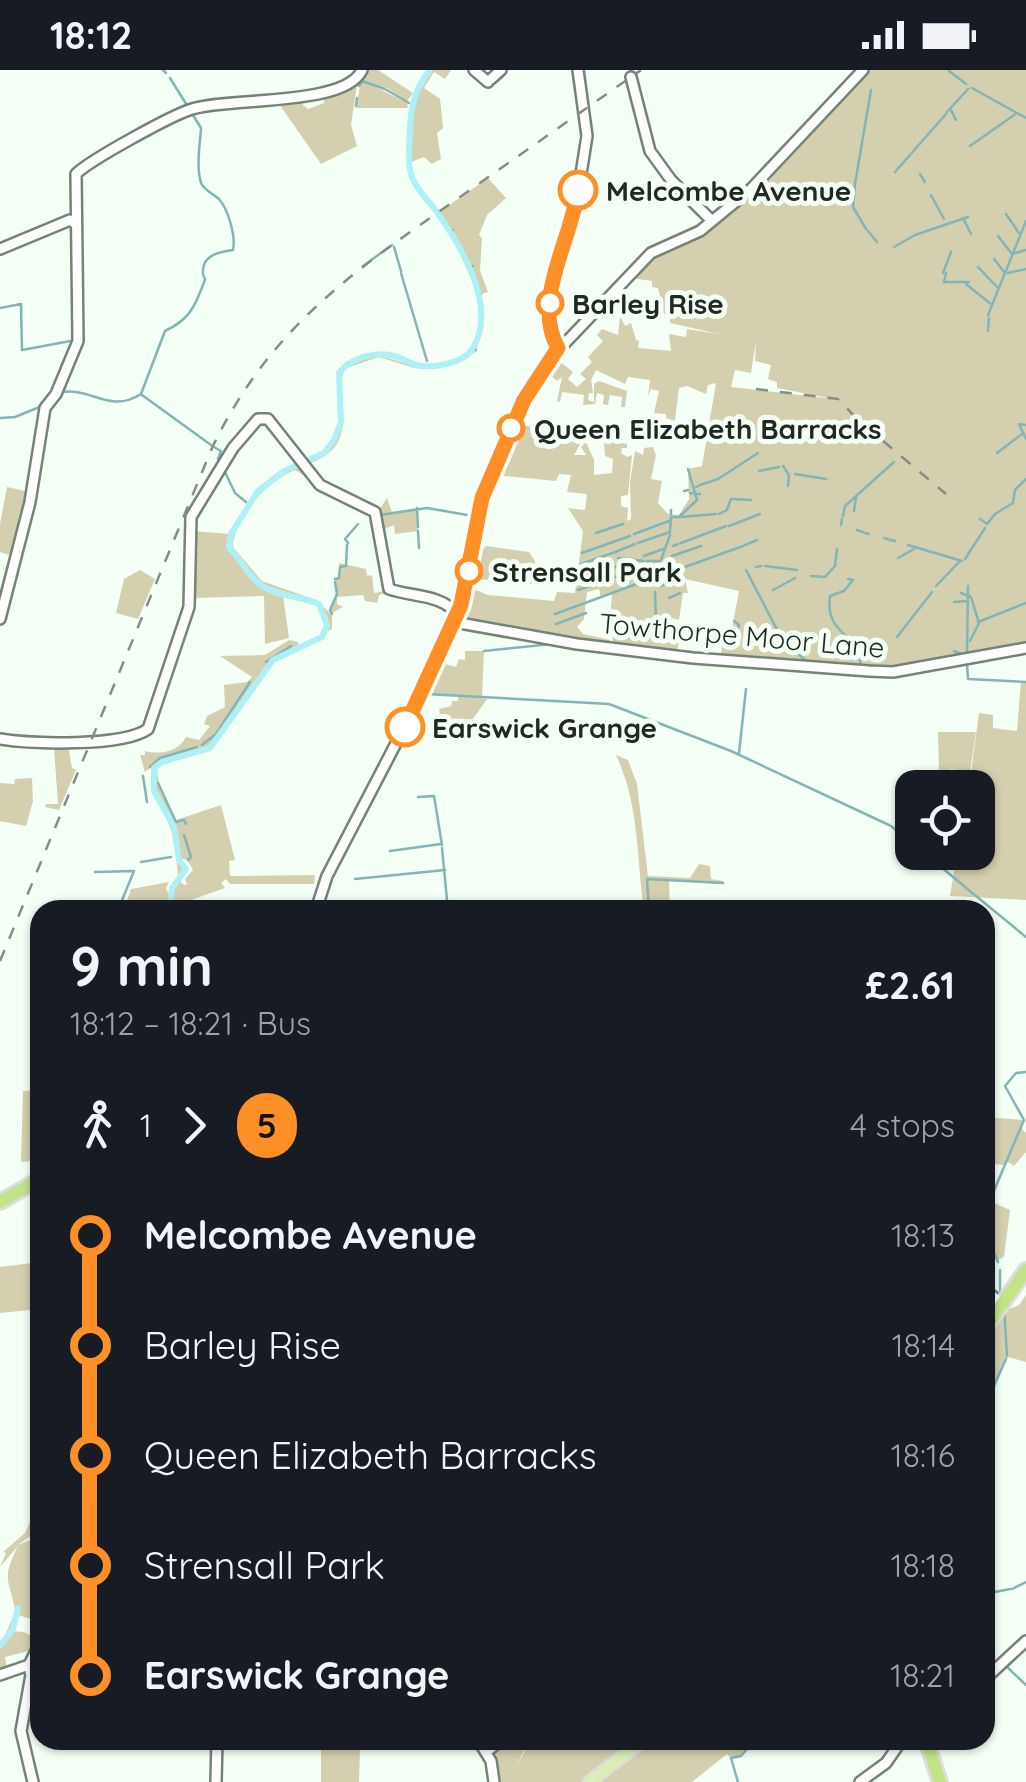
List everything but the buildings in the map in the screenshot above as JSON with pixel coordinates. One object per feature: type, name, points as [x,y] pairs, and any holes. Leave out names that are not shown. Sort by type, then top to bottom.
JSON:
[{"type":"highway","points":[[0,1202],[30,1185]]},
{"type":"highway","points":[[995,1314],[1026,1270]]},
{"type":"highway","points":[[927,1750],[938,1782]]},
{"type":"main road","points":[[589,1782],[631,1750]]},
{"type":"street","points":[[0,619],[30,502],[45,408],[56,394],[78,338],[74,177],[78,171],[191,109],[289,100],[352,83],[362,70]]},
{"type":"street","points":[[474,70],[490,80],[502,70]]},
{"type":"street","points":[[558,348],[550,333],[552,293],[574,218],[586,136],[578,70]]},
{"type":"street","points":[[320,900],[332,865],[382,772],[456,612],[482,498],[524,400],[558,348],[650,253],[692,235],[751,189],[863,70]]},
{"type":"street","points":[[632,77],[650,151],[671,180],[712,221]]},
{"type":"street","points":[[0,249],[73,219]]},
{"type":"street","name":"Towthorpe Moor Lane","points":[[0,739],[53,744],[141,734],[150,725],[189,607],[191,517],[240,438],[261,418],[268,419],[302,464],[330,492],[375,512],[389,589],[420,595],[456,612],[566,642],[693,658],[869,672],[892,672],[1026,648]]},
{"type":"street","points":[[995,1298],[1002,1304]]},
{"type":"street","points":[[995,1670],[1026,1641]]},
{"type":"street","points":[[1,1675],[29,1666],[20,1734],[33,1782]]},
{"type":"street","points":[[216,1782],[217,1750]]},
{"type":"street","points":[[490,1750],[496,1782]]},
{"type":"street","points":[[860,1782],[886,1763],[895,1750]]},
{"type":"shaded area","points":[[364,70],[378,70],[413,93],[407,101],[387,88],[364,81],[407,103],[408,108],[356,108],[359,79]]},
{"type":"shaded area","points":[[432,70],[451,70],[445,79],[434,72],[424,88],[440,99],[443,128],[437,133],[441,159],[432,164],[424,157],[411,162],[415,100]]},
{"type":"shaded area","points":[[866,70],[1026,70],[1026,646],[888,670],[720,658],[724,637],[732,628],[739,591],[685,579],[688,593],[683,593],[679,620],[671,618],[681,632],[677,651],[613,646],[612,632],[622,623],[610,620],[612,594],[601,598],[599,589],[587,592],[584,619],[577,627],[583,634],[610,640],[610,645],[458,621],[473,553],[471,588],[488,595],[554,601],[557,592],[575,593],[583,531],[568,508],[585,510],[587,494],[567,492],[571,475],[559,474],[556,481],[495,475],[516,423],[553,436],[554,432],[584,437],[574,455],[586,455],[581,447],[586,442],[594,460],[594,475],[612,473],[613,459],[605,456],[604,442],[598,443],[598,439],[627,444],[621,453],[632,455],[628,495],[621,496],[621,506],[628,508],[627,521],[631,519],[630,482],[635,451],[643,455],[644,448],[653,447],[656,455],[651,479],[662,481],[658,503],[668,514],[679,515],[689,499],[688,469],[702,466],[716,383],[708,385],[706,394],[687,386],[679,388],[675,421],[666,418],[666,414],[654,413],[659,391],[651,389],[648,396],[650,380],[628,377],[625,384],[596,370],[591,380],[593,393],[589,393],[588,400],[594,402],[594,384],[599,381],[627,391],[625,407],[621,407],[622,397],[610,395],[608,405],[603,404],[604,395],[597,393],[595,404],[583,405],[584,395],[562,392],[560,402],[557,401],[562,377],[557,381],[545,371],[554,357],[573,372],[568,379],[577,387],[586,379],[580,374],[592,362],[588,357],[603,341],[597,335],[602,329],[618,335],[620,316],[625,326],[631,323],[638,348],[671,351],[669,334],[686,337],[687,329],[719,334],[670,323],[670,315],[664,314],[658,288],[652,287],[652,281],[626,281],[650,255],[694,236],[736,205]],"holes":[[[756,341],[755,361],[771,365],[768,379],[777,382],[777,388],[834,399],[731,387],[735,370],[751,373]]]},
{"type":"shaded area","points":[[357,85],[351,125],[357,146],[321,164],[279,104],[296,99],[308,109],[324,103],[324,93]]},
{"type":"shaded area","points":[[488,178],[506,198],[487,215],[479,235],[480,271],[488,292],[481,294],[483,322],[476,352],[435,368],[414,368],[379,357],[346,368],[341,393],[343,420],[336,445],[305,465],[329,446],[339,427],[340,374],[348,365],[366,356],[376,356],[414,366],[439,366],[475,348],[479,310],[473,276],[438,213]]},
{"type":"shaded area","points":[[626,281],[624,298],[616,299],[610,306],[605,304]]},
{"type":"shaded area","points":[[301,466],[316,483],[295,470],[285,475],[254,501],[240,522],[248,508],[256,497],[276,478]]},
{"type":"shaded area","points":[[7,487],[30,492],[12,556],[0,552]]},
{"type":"shaded area","points":[[387,498],[392,512],[417,508],[418,531],[395,534],[394,525],[382,530],[372,508],[379,510]]},
{"type":"shaded area","points":[[197,514],[194,531],[229,534],[226,546],[245,569],[257,582],[283,595],[289,638],[265,644],[264,596],[192,598],[191,527]]},
{"type":"shaded area","points":[[239,524],[233,547],[262,581],[316,600],[330,613],[337,594],[339,563],[366,569],[367,576],[372,575],[374,593],[385,591],[385,586],[388,593],[379,595],[377,603],[365,601],[363,595],[337,597],[337,604],[343,607],[332,613],[332,629],[328,631],[328,618],[320,604],[262,584],[229,545]]},
{"type":"shaded area","name":"Strensall Park","points":[[486,546],[529,552],[535,561],[532,584],[479,579],[481,552]]},
{"type":"shaded area","points":[[140,570],[155,579],[138,619],[116,613],[124,579]]},
{"type":"shaded area","points":[[289,640],[298,642],[299,647],[269,665],[213,743],[145,772],[140,755],[145,755],[145,751],[174,749],[186,737],[199,740],[210,726],[204,724],[207,716],[225,707],[224,685],[247,682],[252,677],[220,656],[265,655]]},
{"type":"shaded area","points":[[465,651],[484,651],[482,697],[478,698],[487,699],[471,722],[441,722],[439,709],[451,706],[458,696],[425,694],[438,662],[456,667],[459,659],[465,660]]},
{"type":"shaded area","points":[[1021,681],[1026,682],[1026,900],[950,896],[954,870],[995,870],[995,770],[971,770],[979,713],[993,715],[993,728],[1017,731]]},
{"type":"shaded area","points":[[938,732],[976,732],[970,770],[939,770]]},
{"type":"shaded area","points":[[68,745],[72,768],[76,770],[59,810],[45,807],[58,804],[54,748],[44,748]]},
{"type":"shaded area","points":[[616,755],[628,760],[637,784],[648,876],[690,878],[699,864],[710,866],[711,879],[723,884],[669,880],[670,900],[643,900],[633,812]]},
{"type":"shaded area","points":[[157,769],[160,790],[176,820],[221,805],[235,860],[229,861],[230,876],[315,875],[314,884],[230,884],[226,879],[221,883],[225,888],[191,900],[127,900],[131,889],[169,882],[166,888],[170,898],[180,879],[187,885],[185,879],[193,870],[187,860],[179,858],[185,870],[178,877],[175,842],[154,783]]},
{"type":"shaded area","points":[[32,778],[33,801],[26,826],[0,821],[0,783],[14,784],[15,779]]},
{"type":"shaded area","points":[[23,1091],[30,1091],[30,1161],[21,1162]]},
{"type":"shaded area","points":[[995,1118],[1024,1120],[1021,1128],[1026,1133],[1026,1152],[1014,1166],[1007,1161],[1004,1165],[995,1164]]},
{"type":"shaded area","points":[[995,1203],[1010,1210],[1004,1257],[998,1260]]},
{"type":"shaded area","points":[[30,1263],[30,1310],[0,1313],[0,1267]]},
{"type":"shaded area","points":[[1026,1295],[1026,1362],[1008,1357],[995,1384],[995,1320],[1006,1306],[1010,1309]]},
{"type":"shaded area","points":[[30,1522],[30,1536],[18,1545],[30,1540],[30,1619],[18,1615],[18,1604],[16,1615],[8,1580],[18,1546],[0,1567],[6,1553],[3,1552],[25,1533]]},
{"type":"shaded area","points":[[16,1617],[11,1631],[30,1635],[30,1651],[5,1657],[7,1669],[0,1674],[0,1646]]},
{"type":"shaded area","points":[[321,1750],[360,1750],[359,1782],[321,1782]]},
{"type":"shaded area","points":[[524,1750],[516,1766],[526,1750],[746,1750],[741,1756],[731,1758],[727,1754],[692,1782],[501,1782],[495,1753]]},
{"type":"waterway","points":[[163,70],[166,73]]},
{"type":"waterway","points":[[171,900],[172,888],[186,869],[179,860],[174,827],[154,791],[154,768],[210,748],[273,660],[322,637],[327,625],[319,604],[276,592],[257,582],[229,548],[231,534],[258,491],[284,471],[324,453],[334,440],[341,422],[339,373],[344,367],[357,359],[380,354],[422,366],[447,364],[469,353],[480,331],[479,295],[466,259],[411,174],[413,104],[430,70]]},
{"type":"waterway","points":[[949,71],[966,84]]},
{"type":"waterway","points":[[58,393],[80,393],[119,402],[141,394],[165,331],[185,318],[196,301],[205,279],[206,260],[233,250],[225,209],[201,183],[201,128],[170,78]]},
{"type":"waterway","points":[[359,86],[362,81],[409,103]]},
{"type":"waterway","points":[[972,88],[1026,118]]},
{"type":"waterway","points":[[947,112],[968,89]]},
{"type":"waterway","points":[[855,184],[871,90]]},
{"type":"waterway","points":[[356,106],[357,98]]},
{"type":"waterway","points":[[951,110],[956,120]]},
{"type":"waterway","points":[[970,146],[1017,113]]},
{"type":"waterway","points":[[895,172],[946,114]]},
{"type":"waterway","points":[[920,174],[925,182]]},
{"type":"waterway","points":[[855,186],[853,207],[866,229]]},
{"type":"waterway","points":[[931,195],[944,219]]},
{"type":"waterway","points":[[1006,214],[1019,233]]},
{"type":"waterway","points":[[894,247],[915,235],[968,217]]},
{"type":"waterway","points":[[964,220],[971,234]]},
{"type":"waterway","points":[[988,315],[1026,221]]},
{"type":"waterway","points":[[868,231],[877,242]]},
{"type":"waterway","points":[[998,236],[1012,254],[1026,250]]},
{"type":"waterway","points":[[363,266],[392,245]]},
{"type":"waterway","points":[[394,247],[401,271]]},
{"type":"waterway","points":[[943,273],[951,252]]},
{"type":"waterway","points":[[994,259],[1005,273]]},
{"type":"waterway","points":[[469,268],[473,266]]},
{"type":"waterway","points":[[978,267],[998,288]]},
{"type":"waterway","points":[[1008,273],[1026,269]]},
{"type":"waterway","points":[[401,273],[427,361]]},
{"type":"waterway","points":[[946,273],[944,282],[969,282]]},
{"type":"waterway","points":[[966,284],[992,305]]},
{"type":"waterway","points":[[477,295],[481,294]]},
{"type":"waterway","points":[[0,308],[21,304],[22,350],[76,340]]},
{"type":"waterway","points":[[988,331],[989,318]]},
{"type":"waterway","points":[[142,395],[211,445]]},
{"type":"waterway","points":[[0,418],[15,417],[42,406]]},
{"type":"waterway","points":[[1026,425],[1019,424],[1026,439]]},
{"type":"waterway","points":[[997,453],[1022,434]]},
{"type":"waterway","points":[[214,447],[221,451],[220,465]]},
{"type":"waterway","points":[[700,485],[718,479],[758,453]]},
{"type":"waterway","points":[[843,516],[845,506],[894,462]]},
{"type":"waterway","points":[[783,466],[789,475],[788,486]]},
{"type":"waterway","points":[[759,471],[779,467]]},
{"type":"waterway","points":[[638,543],[670,532],[671,517],[679,517],[697,500],[688,469]]},
{"type":"waterway","points":[[225,472],[235,493],[246,502]]},
{"type":"waterway","points":[[795,474],[826,479]]},
{"type":"waterway","points":[[980,519],[987,524],[1013,503],[1015,490],[1026,479]]},
{"type":"waterway","points":[[684,491],[688,490]]},
{"type":"waterway","points":[[690,493],[700,494]]},
{"type":"waterway","points":[[854,511],[856,497]]},
{"type":"waterway","points":[[719,514],[727,510],[731,499],[751,500]]},
{"type":"waterway","points":[[417,508],[418,527]]},
{"type":"waterway","points":[[380,515],[427,508],[473,516]]},
{"type":"waterway","points":[[681,517],[716,514]]},
{"type":"waterway","points":[[729,526],[760,514]]},
{"type":"waterway","points":[[841,525],[842,519]]},
{"type":"waterway","points":[[634,534],[669,521]]},
{"type":"waterway","points":[[348,543],[345,539],[358,524]]},
{"type":"waterway","points":[[596,533],[623,524]]},
{"type":"waterway","points":[[681,543],[726,526]]},
{"type":"waterway","points":[[965,559],[985,528]]},
{"type":"waterway","points":[[857,530],[863,532]]},
{"type":"waterway","points":[[418,531],[419,548]]},
{"type":"waterway","points":[[865,533],[869,534]]},
{"type":"waterway","points":[[661,560],[670,535]]},
{"type":"waterway","points":[[582,553],[630,536]]},
{"type":"waterway","points":[[884,538],[888,539]]},
{"type":"waterway","points":[[745,545],[757,540]]},
{"type":"waterway","points":[[890,540],[895,541]]},
{"type":"waterway","points":[[620,550],[635,544]]},
{"type":"waterway","points":[[673,546],[678,544]]},
{"type":"waterway","points":[[335,579],[339,578],[340,567],[346,566],[347,545]]},
{"type":"waterway","points":[[908,545],[962,561]]},
{"type":"waterway","points":[[672,556],[701,546]]},
{"type":"waterway","points":[[671,572],[743,546]]},
{"type":"waterway","points":[[644,556],[663,549]]},
{"type":"waterway","points":[[811,576],[825,577],[835,566],[837,549]]},
{"type":"waterway","points":[[898,558],[914,549]]},
{"type":"waterway","points":[[581,564],[618,551]]},
{"type":"waterway","points":[[618,558],[644,561]]},
{"type":"waterway","points":[[647,561],[659,561]]},
{"type":"waterway","points":[[936,586],[960,561]]},
{"type":"waterway","points":[[580,580],[626,563]]},
{"type":"waterway","points":[[578,590],[646,566]]},
{"type":"waterway","points":[[756,567],[761,566]]},
{"type":"waterway","points":[[765,566],[797,570]]},
{"type":"waterway","points":[[746,570],[783,641],[795,652]]},
{"type":"waterway","points":[[655,578],[667,573]]},
{"type":"waterway","points":[[656,577],[661,586],[668,583]]},
{"type":"waterway","points":[[670,582],[681,578]]},
{"type":"waterway","points":[[786,583],[795,578]]},
{"type":"waterway","points":[[644,581],[652,579]]},
{"type":"waterway","points":[[848,579],[853,580],[844,591],[830,596],[830,614],[859,649],[861,668]]},
{"type":"waterway","points":[[332,614],[337,594],[335,582]]},
{"type":"waterway","points":[[555,614],[642,582]]},
{"type":"waterway","points":[[773,590],[784,584]]},
{"type":"waterway","points":[[967,654],[968,586]]},
{"type":"waterway","points":[[655,592],[656,620]]},
{"type":"waterway","points":[[897,637],[932,592]]},
{"type":"waterway","points":[[669,598],[680,593]]},
{"type":"waterway","points":[[961,593],[971,597],[979,623],[970,641]]},
{"type":"waterway","points":[[954,602],[968,601]]},
{"type":"waterway","points":[[978,622],[1026,603]]},
{"type":"waterway","points":[[556,624],[586,613]]},
{"type":"waterway","points":[[734,621],[739,625],[737,631]]},
{"type":"waterway","points":[[484,651],[552,644]]},
{"type":"waterway","points":[[266,662],[291,646]]},
{"type":"waterway","points":[[954,651],[966,656]]},
{"type":"waterway","points":[[797,653],[810,664]]},
{"type":"waterway","points":[[967,664],[968,679],[1026,682]]},
{"type":"waterway","points":[[202,745],[216,734],[250,682]]},
{"type":"waterway","points":[[739,753],[746,689]]},
{"type":"waterway","points":[[426,694],[609,704],[731,751],[889,825]]},
{"type":"waterway","points":[[150,767],[160,758],[197,747]]},
{"type":"waterway","points":[[143,776],[147,802]]},
{"type":"waterway","points":[[158,783],[176,822],[184,820],[186,824]]},
{"type":"waterway","points":[[418,797],[434,796],[442,845]]},
{"type":"waterway","points":[[891,826],[895,829]]},
{"type":"waterway","points":[[184,835],[191,857],[188,860]]},
{"type":"waterway","points":[[390,851],[441,844]]},
{"type":"waterway","points":[[442,848],[447,900]]},
{"type":"waterway","points":[[141,862],[171,857]]},
{"type":"waterway","points":[[355,879],[445,870]]},
{"type":"waterway","points":[[945,870],[964,886]]},
{"type":"waterway","points":[[95,872],[134,871],[122,900]]},
{"type":"waterway","points":[[648,900],[647,879],[723,883]]},
{"type":"waterway","points":[[965,887],[981,900]]},
{"type":"waterway","points":[[995,912],[1026,937]]},
{"type":"waterway","points":[[995,1188],[1024,1120],[1005,1086],[1016,1073],[1026,1072]]},
{"type":"waterway","points":[[995,1255],[998,1262]]},
{"type":"waterway","points":[[1000,1270],[1000,1298]]},
{"type":"waterway","points":[[1004,1307],[1007,1356]]},
{"type":"waterway","points":[[995,1384],[1006,1359]]},
{"type":"waterway","points":[[1012,1589],[1026,1582]]},
{"type":"waterway","points":[[995,1592],[1010,1589]]},
{"type":"waterway","points":[[0,1646],[13,1629],[18,1608]]},
{"type":"waterway","points":[[1006,1666],[1026,1685]]},
{"type":"waterway","points":[[738,1782],[731,1758],[746,1750]]},
{"type":"railway","points":[[0,961],[212,448],[260,368],[288,335],[350,277],[641,70]]},
{"type":"railway","points":[[756,389],[838,399],[946,494]]},
{"type":"bus line","name":"5","points":[[405,727],[461,605],[482,498],[524,400],[558,348],[550,333],[550,304],[578,190]]},
{"type":"place","name":"Melcombe Avenue","points":[[578,190]]},
{"type":"place","name":"Barley Rise","points":[[550,303]]},
{"type":"place","name":"Queen Elizabeth Barracks","points":[[511,428]]},
{"type":"place","name":"Strensall Park","points":[[469,571]]},
{"type":"place","name":"Earswick Grange","points":[[405,727]]}]
